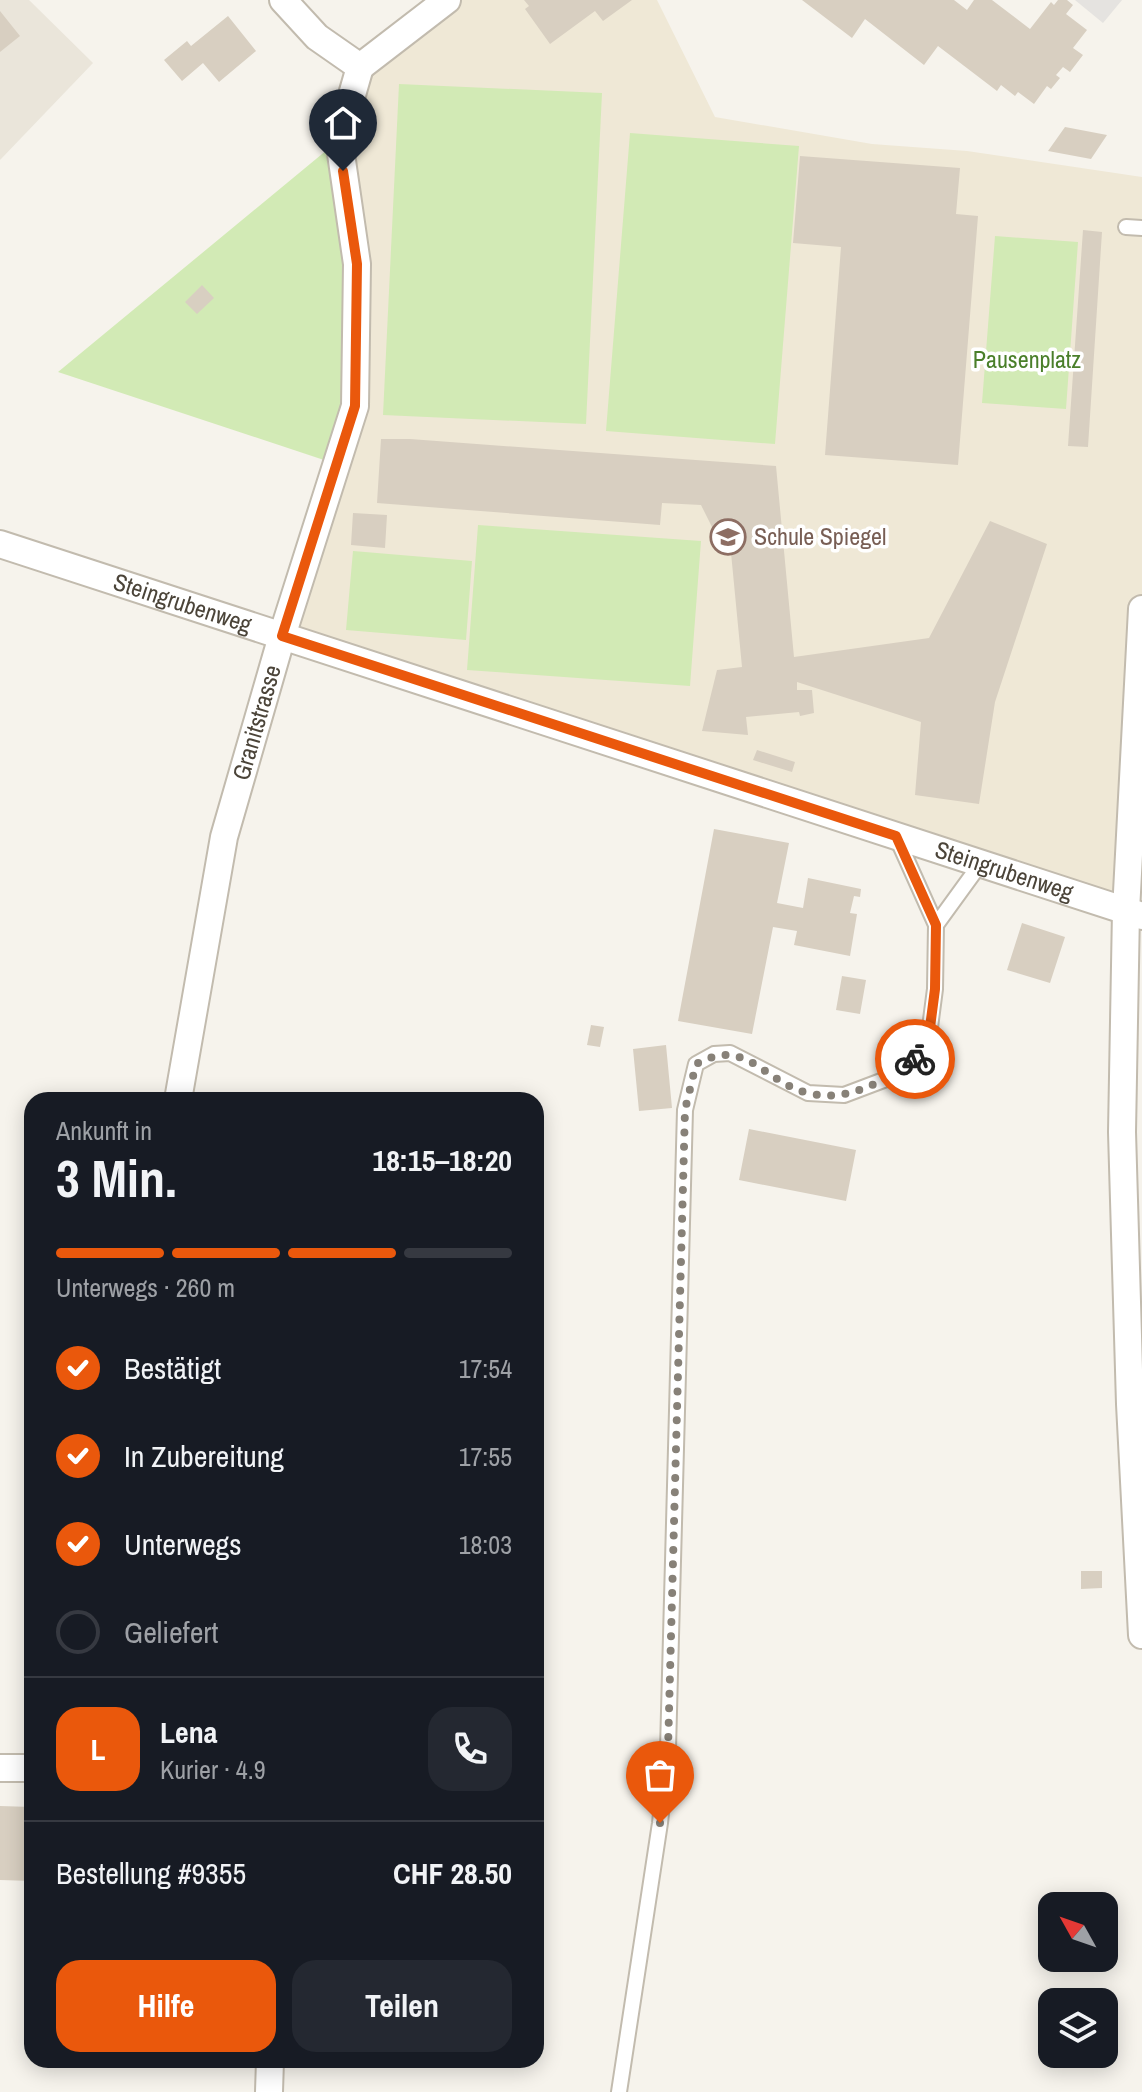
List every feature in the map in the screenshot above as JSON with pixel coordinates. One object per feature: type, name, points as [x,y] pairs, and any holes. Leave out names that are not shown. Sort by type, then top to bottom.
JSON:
[{"type":"street","points":[[283,0],[317,37],[360,67],[447,0]]},
{"type":"street","name":"Granitstrasse","points":[[179,1092],[224,837],[282,636],[355,406],[357,264],[339,140],[360,67]]},
{"type":"street","name":"Steingrubenweg","points":[[0,544],[1134,914]]},
{"type":"street","points":[[1142,609],[1134,914],[1122,1132],[1130,1404],[1142,1635]]},
{"type":"street","points":[[0,1768],[24,1768]]},
{"type":"street","points":[[269,2092],[270,2068]]},
{"type":"lane","points":[[1126,227],[1142,228]]},
{"type":"lane","points":[[619,2092],[660,1823],[668,1749],[685,1110],[689,1086],[696,1064],[714,1054],[730,1053],[808,1093],[844,1095],[889,1078],[916,1058],[929,1035],[935,989],[936,925],[896,836]]},
{"type":"lane","points":[[936,925],[981,863]]},
{"type":"shaded area","points":[[0,0],[29,0],[93,63],[0,160]]},
{"type":"shaded area","name":"Schule Spiegel","points":[[448,0],[657,0],[715,117],[872,144],[967,151],[1142,177],[1142,609],[1126,911],[282,636],[336,464],[339,140],[360,67]]},
{"type":"shaded area","points":[[1075,0],[1122,0],[1103,23]]},
{"type":"green space","points":[[399,84],[602,93],[586,424],[383,415]]},
{"type":"green space","points":[[630,133],[799,146],[775,444],[606,431]]},
{"type":"green space","points":[[339,140],[357,264],[336,464],[58,372]]},
{"type":"green space","name":"Pausenplatz","points":[[995,236],[1078,242],[1066,409],[982,403]]},
{"type":"green space","points":[[478,525],[701,541],[690,686],[467,670]]},
{"type":"green space","points":[[353,551],[472,561],[466,640],[346,630]]},
{"type":"building","points":[[524,0],[632,0],[603,21],[595,11],[550,44],[525,9],[529,6]]},
{"type":"building","points":[[802,0],[954,0],[967,10],[974,0],[992,0],[1030,29],[1051,2],[1054,5],[1058,0],[1067,0],[1073,5],[1066,14],[1087,30],[1073,48],[1083,55],[1070,72],[1063,67],[1056,75],[1060,78],[1051,89],[1047,86],[1034,104],[1018,92],[1015,96],[1001,85],[997,91],[938,46],[924,65],[865,19],[852,38]]},
{"type":"building","points":[[0,11],[20,36],[0,52]]},
{"type":"building","points":[[228,16],[256,51],[219,82],[203,63],[182,81],[164,60],[187,41],[191,46]]},
{"type":"building","points":[[1065,127],[1107,135],[1091,159],[1048,151]]},
{"type":"building","points":[[800,156],[960,168],[956,214],[978,216],[958,465],[825,455],[841,247],[793,243]]},
{"type":"building","points":[[1083,230],[1102,232],[1088,447],[1068,446]]},
{"type":"building","points":[[202,285],[214,298],[197,314],[185,302]]},
{"type":"building","points":[[381,439],[776,466],[794,657],[929,638],[990,521],[1047,544],[995,702],[979,804],[915,795],[921,722],[797,682],[797,690],[812,690],[814,713],[746,717],[748,735],[702,731],[717,670],[742,667],[729,532],[715,533],[701,505],[662,503],[660,525],[377,503]]},
{"type":"building","points":[[353,513],[387,515],[385,548],[351,545]]},
{"type":"building","points":[[757,750],[795,762],[792,772],[753,760]]},
{"type":"building","points":[[714,829],[789,843],[777,903],[803,908],[808,878],[861,889],[860,897],[854,896],[850,913],[857,914],[850,956],[794,945],[797,931],[773,927],[752,1034],[678,1021]]},
{"type":"building","points":[[1022,923],[1065,937],[1050,983],[1007,970]]},
{"type":"building","points":[[842,976],[866,980],[860,1014],[836,1010]]},
{"type":"building","points":[[591,1025],[604,1027],[600,1047],[587,1045]]},
{"type":"building","points":[[666,1045],[672,1108],[639,1111],[633,1049]]},
{"type":"building","points":[[749,1129],[856,1150],[846,1201],[739,1180]]},
{"type":"building","points":[[1081,1571],[1102,1571],[1102,1588],[1081,1589]]},
{"type":"building","points":[[0,1806],[24,1807],[24,1881],[0,1880]]},
{"type":"way so far","points":[[660,1823],[668,1749],[685,1110],[696,1064],[714,1054],[730,1053],[808,1093],[844,1095],[889,1078],[915,1059]]},
{"type":"place","name":"Schule Spiegel","points":[[728,537]]},
{"type":"route","points":[[343,171],[357,264],[355,406],[282,636],[896,836],[936,925],[935,989],[929,1035],[915,1059]]}]
